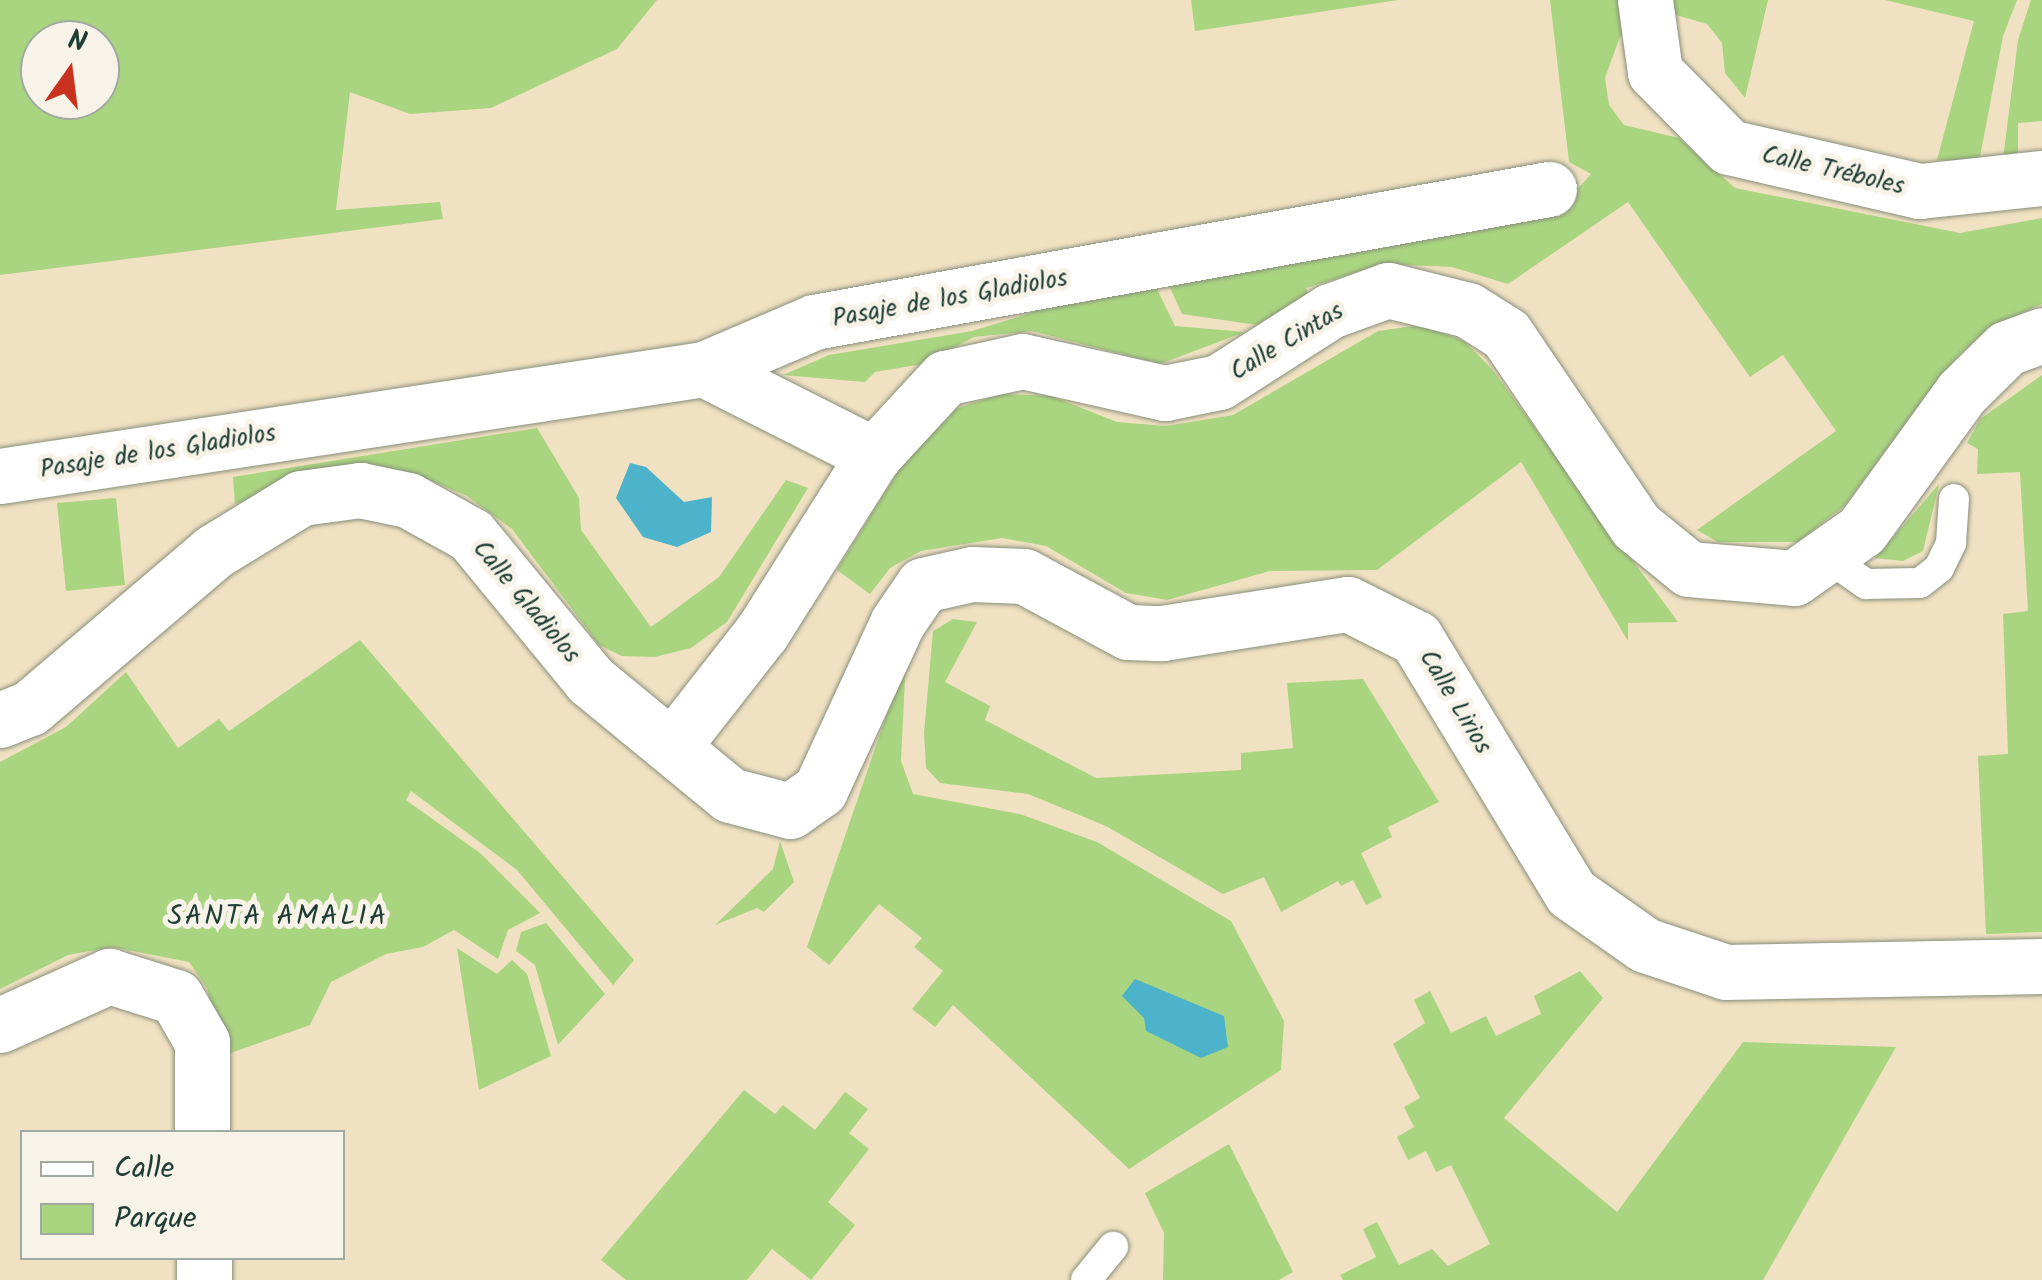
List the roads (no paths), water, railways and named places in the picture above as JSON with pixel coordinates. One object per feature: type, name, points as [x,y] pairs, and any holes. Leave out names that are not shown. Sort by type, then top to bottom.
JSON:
[{"type":"street","name":"Calle Tréboles","points":[[1645,0],[1656,72],[1729,147],[1920,191],[2042,178]]},
{"type":"street","name":"Pasaje de los Gladiolos","points":[[0,476],[704,369],[814,322],[1549,189]]},
{"type":"street","name":"Calle Cintas","points":[[672,747],[762,632],[874,455],[945,378],[1022,361],[1164,393],[1218,382],[1330,312],[1388,290],[1468,310],[1506,334],[1636,526],[1688,569],[1794,578],[1862,530],[1961,393],[2007,348],[2042,335]]},
{"type":"street","points":[[704,369],[874,455]]},
{"type":"street","name":"Calle Gladiolos","points":[[0,720],[30,708],[214,552],[301,498],[360,490],[408,500],[471,535],[590,680],[730,795],[790,810]]},
{"type":"street","name":"Calle Lirios","points":[[790,810],[820,790],[897,623],[923,585],[972,574],[1024,576],[1128,632],[1162,633],[1288,608],[1348,604],[1416,638],[1571,893],[1645,945],[1726,972],[2030,976]]},
{"type":"street","points":[[0,1025],[109,976],[176,997],[202,1042],[202,1130]]},
{"type":"lane","points":[[1826,556],[1866,584],[1920,583],[1939,568],[1951,544],[1954,499]]},
{"type":"lane","points":[[1086,1280],[1113,1247]]},
{"type":"water","points":[[630,463],[646,467],[684,502],[712,497],[711,532],[677,547],[643,537],[616,498]]},
{"type":"water","points":[[1135,979],[1224,1016],[1228,1047],[1201,1058],[1146,1031],[1144,1018],[1122,996]]},
{"type":"district","name":"SANTA AMALIA","points":[[278,917]]}]
